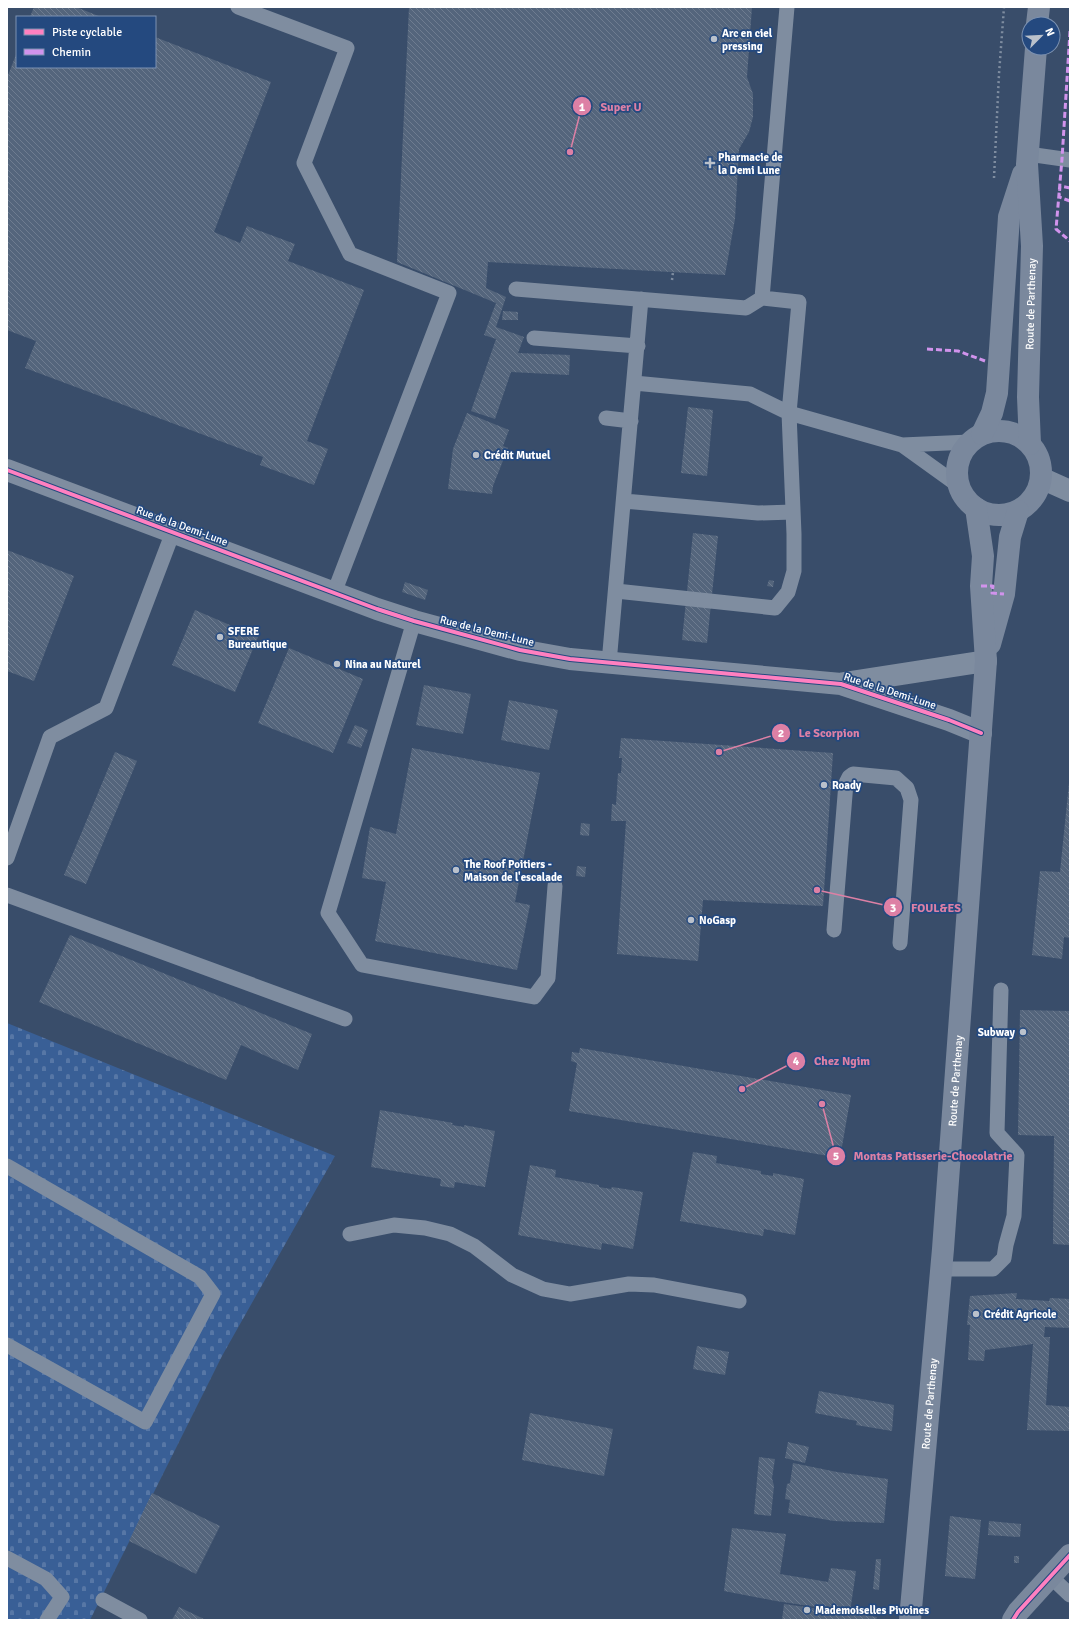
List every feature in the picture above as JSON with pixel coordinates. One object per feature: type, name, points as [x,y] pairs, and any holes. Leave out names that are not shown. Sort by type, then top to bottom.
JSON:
[{"type":"main road","name":"Route de Parthenay","points":[[1030,444],[1028,397],[1032,246],[1027,159],[1035,56]]},
{"type":"main road","name":"Route de Parthenay","points":[[976,438],[992,413],[997,393],[1009,217],[1027,159]]},
{"type":"main road","points":[[995,431],[1009,432],[1020,436],[1030,444],[1040,460],[1041,478],[1036,494],[1032,500],[1018,511],[1003,515],[994,515],[988,514],[976,508],[966,498],[959,486],[957,466],[962,453],[976,438],[995,431]]},
{"type":"main road","name":"Route de Parthenay","points":[[910,1620],[941,1269],[986,661],[981,586],[983,556],[976,508]]},
{"type":"main road","name":"Route de Parthenay","points":[[986,661],[1004,594],[1007,554],[1010,537],[1018,511]]},
{"type":"main road","points":[[1013,1617],[1070,1555]]},
{"type":"street","name":"Rue de la Demi-Lune","points":[[7,470],[334,593],[414,621],[520,650],[570,659],[841,684],[981,733]]},
{"type":"street","points":[[1041,478],[1070,491]]},
{"type":"street","name":"Rue de la Demi-Lune","points":[[841,684],[986,661]]},
{"type":"lane","points":[[238,7],[347,48],[304,163],[350,254],[450,293],[334,593]]},
{"type":"lane","points":[[762,298],[787,7]]},
{"type":"lane","points":[[1027,159],[1070,160]]},
{"type":"lane","points":[[516,289],[746,308],[762,298],[799,302],[789,413],[794,571],[788,592],[775,608],[616,591]]},
{"type":"lane","points":[[610,663],[641,299]]},
{"type":"lane","points":[[534,338],[638,346]]},
{"type":"lane","points":[[634,383],[750,394],[789,413],[902,445],[959,486]]},
{"type":"lane","points":[[606,418],[631,420]]},
{"type":"lane","points":[[902,445],[976,438]]},
{"type":"lane","points":[[624,501],[758,513],[793,512]]},
{"type":"lane","points":[[7,858],[50,737],[106,708],[173,532]]},
{"type":"lane","points":[[414,621],[328,913],[362,965],[534,997],[548,978],[555,886]]},
{"type":"lane","points":[[834,930],[846,783],[849,777],[853,774],[896,778],[908,788],[911,800],[900,943]]},
{"type":"lane","points":[[7,895],[345,1020]]},
{"type":"lane","points":[[941,1269],[994,1269],[1004,1258],[1014,1216],[1017,1155],[997,1133],[1000,990]]},
{"type":"lane","points":[[7,1166],[200,1277],[213,1294],[145,1422],[7,1345]]},
{"type":"lane","points":[[350,1234],[394,1225],[425,1228],[450,1234],[474,1246],[512,1275],[543,1289],[570,1294],[629,1284],[654,1285],[739,1301]]},
{"type":"lane","points":[[7,1558],[46,1579],[62,1596],[47,1620]]},
{"type":"lane","points":[[1050,1576],[1070,1595]]},
{"type":"lane","points":[[104,1600],[140,1620]]},
{"type":"green space","points":[[7,1023],[335,1156],[222,1356],[90,1620],[7,1620]]},
{"type":"building","points":[[34,7],[76,7],[98,16],[30,16]]},
{"type":"building","points":[[409,7],[752,7],[747,77],[753,94],[753,117],[749,132],[739,149],[735,219],[725,275],[488,262],[486,288],[506,297],[496,327],[524,337],[518,353],[570,355],[569,375],[511,372],[495,419],[471,411],[496,339],[484,335],[496,303],[397,262]]},
{"type":"building","points":[[156,37],[271,82],[214,232],[240,243],[247,226],[295,244],[288,261],[364,290],[307,441],[328,449],[314,485],[260,465],[263,457],[25,368],[36,341],[7,330],[7,78],[16,55],[16,68],[156,68]]},
{"type":"building","points":[[503,311],[518,312],[518,320],[502,320]]},
{"type":"building","points":[[688,407],[713,410],[707,476],[681,473]]},
{"type":"building","name":"Crédit Mutuel","points":[[467,413],[509,430],[503,446],[508,448],[493,486],[492,494],[448,489],[453,449]]},
{"type":"building","points":[[693,533],[718,536],[707,643],[682,640]]},
{"type":"building","points":[[7,550],[74,576],[34,681],[7,671]]},
{"type":"building","points":[[769,580],[774,581],[773,587],[767,586]]},
{"type":"building","points":[[405,582],[428,590],[425,600],[402,592]]},
{"type":"building","points":[[195,610],[258,637],[235,692],[172,665]]},
{"type":"building","points":[[289,648],[363,679],[333,753],[258,723]]},
{"type":"building","points":[[424,685],[471,694],[463,734],[416,725]]},
{"type":"building","points":[[509,700],[558,710],[549,750],[501,740]]},
{"type":"building","points":[[355,725],[368,730],[361,748],[347,743]]},
{"type":"building","points":[[621,738],[833,753],[823,906],[703,900],[698,961],[617,954],[626,821],[611,821],[612,804],[616,805],[618,773],[621,773],[622,758],[619,758]]},
{"type":"building","points":[[412,748],[540,773],[515,902],[530,905],[517,970],[375,941],[386,882],[362,878],[370,827],[396,834]]},
{"type":"building","points":[[115,752],[137,761],[86,884],[64,875]]},
{"type":"building","points":[[1069,783],[1070,938],[1064,937],[1062,959],[1032,955],[1040,871],[1060,872]]},
{"type":"building","points":[[581,823],[590,824],[589,836],[580,835]]},
{"type":"building","points":[[577,866],[586,867],[585,877],[576,876]]},
{"type":"building","points":[[70,935],[312,1034],[298,1070],[241,1045],[226,1080],[39,1002]]},
{"type":"building","points":[[1020,1010],[1070,1011],[1070,1245],[1053,1244],[1054,1136],[1018,1135]]},
{"type":"building","points":[[580,1048],[851,1095],[840,1158],[569,1111],[577,1063],[571,1061],[572,1052],[579,1053]]},
{"type":"building","points":[[380,1110],[453,1123],[452,1125],[464,1127],[464,1125],[495,1131],[485,1187],[455,1182],[454,1188],[440,1186],[441,1179],[371,1167]]},
{"type":"building","points":[[693,1152],[717,1156],[716,1163],[761,1171],[761,1174],[773,1176],[773,1173],[804,1179],[795,1235],[764,1229],[763,1236],[680,1221]]},
{"type":"building","points":[[530,1165],[556,1170],[555,1177],[599,1185],[599,1187],[611,1189],[612,1187],[643,1192],[633,1249],[602,1243],[601,1250],[518,1235]]},
{"type":"building","points":[[1017,1293],[1016,1299],[1049,1301],[1050,1298],[1070,1299],[1070,1328],[1045,1327],[1044,1337],[1050,1337],[1046,1405],[1070,1407],[1070,1431],[1027,1430],[1033,1344],[985,1350],[984,1361],[968,1360],[970,1325],[967,1325],[970,1296]]},
{"type":"building","points":[[697,1346],[729,1352],[725,1375],[693,1369]]},
{"type":"building","points":[[819,1391],[894,1405],[892,1431],[856,1425],[857,1421],[815,1413]]},
{"type":"building","points":[[530,1413],[613,1429],[604,1476],[522,1460]]},
{"type":"building","points":[[788,1442],[809,1447],[805,1463],[785,1458]]},
{"type":"building","points":[[759,1457],[775,1459],[772,1478],[774,1486],[771,1516],[754,1514]]},
{"type":"building","points":[[793,1463],[837,1472],[888,1479],[884,1523],[834,1521],[788,1513],[790,1500],[785,1499],[787,1484],[790,1483]]},
{"type":"building","points":[[152,1493],[220,1526],[196,1574],[129,1541]]},
{"type":"building","points":[[950,1516],[981,1520],[975,1579],[945,1576]]},
{"type":"building","points":[[989,1521],[1021,1524],[1020,1537],[988,1535]]},
{"type":"building","points":[[732,1528],[786,1534],[780,1574],[828,1582],[831,1568],[856,1571],[850,1612],[776,1601],[724,1591]]},
{"type":"building","points":[[1014,1556],[1019,1556],[1019,1563],[1014,1563]]},
{"type":"building","points":[[876,1559],[881,1559],[879,1590],[873,1589]]},
{"type":"building","name":"Mademoiselles Pivoines","points":[[784,1604],[877,1617],[876,1620],[782,1620]]},
{"type":"building","points":[[179,1607],[183,1609],[206,1620],[172,1620]]},
{"type":"marked path","points":[[1070,31],[1056,229],[1070,241]]},
{"type":"marked path","points":[[1070,188],[1060,186],[1059,197],[1070,201]]},
{"type":"marked path","points":[[927,349],[958,351],[985,361]]},
{"type":"marked path","points":[[981,586],[993,586],[992,593],[1004,594]]},
{"type":"cycle path","points":[[7,470],[377,609],[414,621],[520,650],[570,659],[841,684],[949,720],[981,733]]},
{"type":"cycle path","points":[[1013,1620],[1018,1612],[1070,1555]]},
{"type":"place","name":"Arc en ciel pressing","points":[[714,39]]},
{"type":"place","name":"Super U","points":[[570,152]]},
{"type":"place","name":"Pharmacie de la Demi Lune","points":[[710,163]]},
{"type":"place","name":"Crédit Mutuel","points":[[476,455]]},
{"type":"place","name":"SFERE Bureautique","points":[[220,637]]},
{"type":"place","name":"Nina au Naturel","points":[[337,664]]},
{"type":"place","name":"Le Scorpion","points":[[719,752]]},
{"type":"place","name":"Roady","points":[[824,785]]},
{"type":"place","name":"The Roof Poitiers - Maison de l'escalade","points":[[456,870]]},
{"type":"place","name":"FOUL&ES","points":[[817,890]]},
{"type":"place","name":"NoGasp","points":[[691,920]]},
{"type":"place","name":"Subway","points":[[1023,1032]]},
{"type":"place","name":"Chez Ngim","points":[[742,1089]]},
{"type":"place","name":"Montas Patisserie-Chocolatrie","points":[[822,1104]]},
{"type":"place","name":"Crédit Agricole","points":[[976,1314]]},
{"type":"place","name":"Mademoiselles Pivoines","points":[[807,1610]]}]
